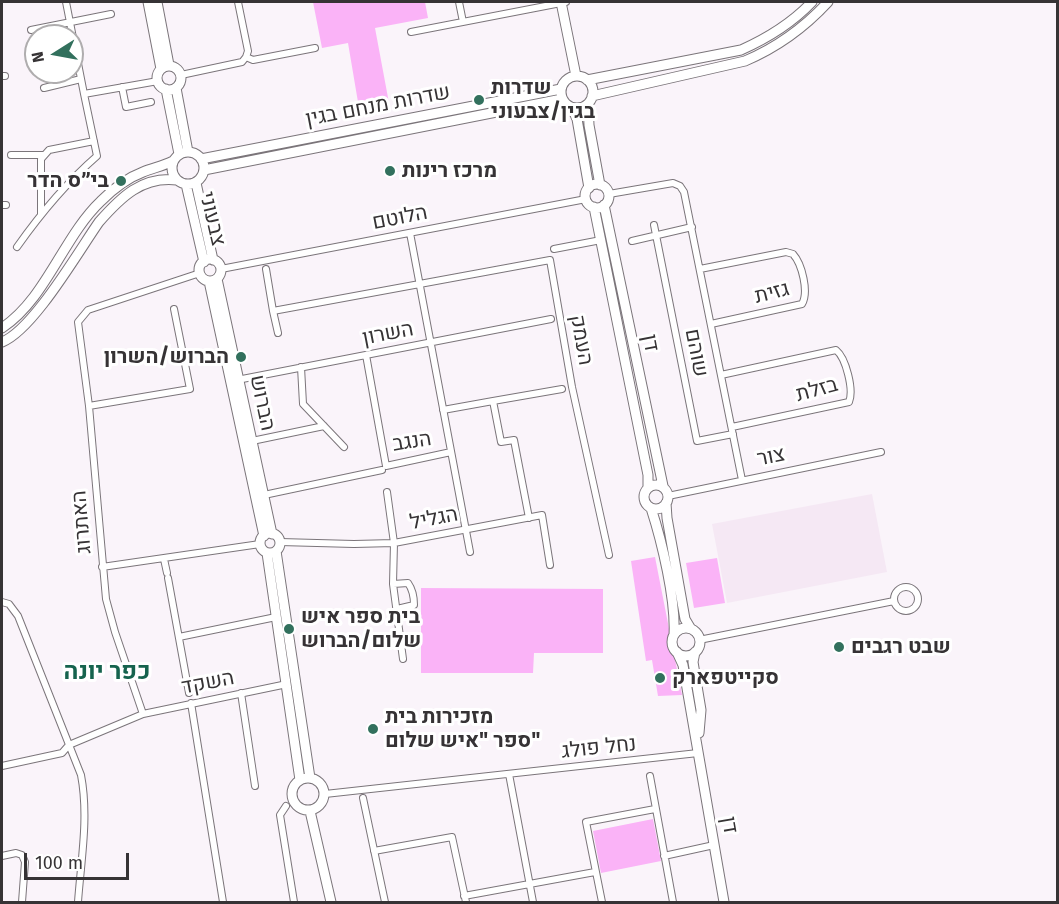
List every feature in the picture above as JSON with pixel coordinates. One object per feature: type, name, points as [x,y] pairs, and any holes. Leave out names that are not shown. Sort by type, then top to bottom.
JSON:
[{"type":"street","points":[[66,2],[71,24]]},
{"type":"street","points":[[148,2],[165,67]]},
{"type":"street","points":[[157,2],[165,67],[158,75],[158,81],[160,85],[171,89]]},
{"type":"street","points":[[181,75],[242,62],[246,57],[248,51],[238,2]]},
{"type":"street","points":[[459,2],[463,22]]},
{"type":"street","points":[[520,2],[522,10]]},
{"type":"street","points":[[561,2],[576,76]]},
{"type":"street","points":[[411,32],[566,2]]},
{"type":"street","points":[[587,80],[592,87],[589,125],[600,185],[609,194],[604,206],[594,207],[586,199],[589,188],[577,119],[562,94],[567,80],[576,76],[587,80],[741,50],[763,41],[785,26],[812,2]]},
{"type":"street","points":[[572,108],[581,108],[590,100],[745,62],[792,36],[828,2]]},
{"type":"street","points":[[57,24],[111,14]]},
{"type":"street","points":[[246,57],[253,60],[315,48]]},
{"type":"street","points":[[165,67],[177,68],[181,75],[181,82],[171,89]]},
{"type":"street","points":[[84,94],[158,81]]},
{"type":"street","points":[[44,88],[60,84]]},
{"type":"street","points":[[17,247],[40,214],[70,179],[97,156],[82,84]]},
{"type":"street","points":[[122,87],[126,107],[151,102]]},
{"type":"street","points":[[171,89],[180,156],[172,171],[186,182]]},
{"type":"street","name":"שדרות מנחם בגין","points":[[201,159],[562,94]]},
{"type":"street","name":"שדרות מנחם בגין","points":[[204,170],[562,94]]},
{"type":"street","points":[[40,214],[41,159],[49,150],[94,141]]},
{"type":"street","points":[[2,328],[16,319],[48,277],[88,215],[100,202],[128,179],[180,156],[193,152],[201,159],[204,170],[200,179],[186,182],[161,179],[148,183],[134,189],[110,209],[34,317],[14,336],[2,342]]},
{"type":"street","points":[[11,155],[44,155]]},
{"type":"street","name":"צבעוני","points":[[186,182],[208,261]]},
{"type":"street","name":"שוהם","points":[[609,194],[673,183],[680,186],[684,192],[742,480]]},
{"type":"street","points":[[589,188],[600,185]]},
{"type":"street","name":"הלוטם","points":[[221,269],[586,199]]},
{"type":"street","name":"דן","points":[[604,206],[663,486]]},
{"type":"street","name":"דן","points":[[594,207],[648,474],[648,487]]},
{"type":"street","name":"שוהם","points":[[654,225],[697,441],[733,434]]},
{"type":"street","points":[[633,241],[692,228]]},
{"type":"street","points":[[410,232],[451,452]]},
{"type":"street","points":[[554,249],[601,240]]},
{"type":"street","name":"גזית","points":[[700,269],[786,252],[793,254],[797,259],[804,287],[805,299],[802,304],[711,324]]},
{"type":"street","name":"העמק","points":[[419,284],[550,260],[572,387],[609,555]]},
{"type":"street","points":[[208,261],[219,263],[221,269],[221,274],[213,280],[202,278],[200,273],[201,265],[208,261]]},
{"type":"street","points":[[266,269],[278,333]]},
{"type":"street","name":"האתרוג","points":[[143,714],[106,599],[89,406],[78,322],[88,310],[200,273]]},
{"type":"street","name":"הברוש","points":[[213,280],[235,380],[265,538]]},
{"type":"street","points":[[273,311],[419,284]]},
{"type":"street","points":[[89,406],[190,389],[174,309]]},
{"type":"street","name":"השרון","points":[[235,380],[551,319]]},
{"type":"street","name":"בזלת","points":[[721,375],[836,350],[846,365],[851,393],[849,402],[732,427]]},
{"type":"street","name":"הנגב","points":[[366,355],[386,466],[451,452],[470,552]]},
{"type":"street","points":[[301,367],[303,404],[344,447]]},
{"type":"street","name":"הברוש","points":[[235,380],[264,495],[265,538]]},
{"type":"street","points":[[443,410],[562,388]]},
{"type":"street","points":[[493,401],[501,442],[514,440],[529,518],[542,515],[550,565]]},
{"type":"street","points":[[252,441],[324,426]]},
{"type":"street","name":"צור","points":[[667,500],[742,480],[881,452]]},
{"type":"street","points":[[264,495],[382,470]]},
{"type":"street","points":[[651,508],[660,537],[675,618],[672,644],[677,652],[686,656],[698,649],[699,640],[698,635],[685,619],[667,518],[667,500],[663,486],[654,484],[648,487],[644,494],[647,506],[651,508],[658,509],[667,500]]},
{"type":"street","points":[[387,492],[394,543],[393,584],[403,659]]},
{"type":"street","name":"הגליל","points":[[274,549],[394,543],[529,518]]},
{"type":"street","points":[[102,567],[164,559],[277,537],[274,549],[276,617],[305,779]]},
{"type":"street","points":[[265,538],[262,549],[274,549]]},
{"type":"street","points":[[274,549],[305,779]]},
{"type":"street","points":[[164,559],[189,693]]},
{"type":"street","points":[[393,584],[408,583],[414,598],[414,605],[397,609]]},
{"type":"street","points":[[901,588],[914,589],[918,596],[916,607],[909,611],[898,609],[894,602],[895,593],[901,588]]},
{"type":"street","points":[[2,602],[9,604],[18,616],[81,775],[85,821],[78,903]]},
{"type":"street","points":[[699,640],[894,602]]},
{"type":"street","points":[[179,637],[276,617]]},
{"type":"street","points":[[674,635],[681,629],[691,629]]},
{"type":"street","name":"דן","points":[[677,652],[683,665],[724,903]]},
{"type":"street","name":"דן","points":[[695,652],[693,662],[701,710],[698,753]]},
{"type":"street","name":"השקד","points":[[2,766],[62,753],[69,745],[143,714],[287,684]]},
{"type":"street","points":[[241,693],[255,786]]},
{"type":"street","points":[[191,703],[223,903]]},
{"type":"street","name":"נחל פולג","points":[[325,794],[698,753]]},
{"type":"street","points":[[509,774],[533,903]]},
{"type":"street","points":[[650,776],[672,903]]},
{"type":"street","points":[[305,779],[315,779],[322,785],[325,794],[322,804],[310,811],[299,808],[292,799],[293,788],[305,779]]},
{"type":"street","points":[[363,798],[385,903]]},
{"type":"street","points":[[286,807],[280,815],[294,903]]},
{"type":"street","points":[[602,903],[586,822],[655,809]]},
{"type":"street","points":[[310,811],[331,903]]},
{"type":"street","points":[[374,851],[452,837],[465,899],[530,883],[595,872]]},
{"type":"street","points":[[664,856],[714,845]]},
{"type":"street","points":[[2,856],[16,853],[22,855],[25,862],[22,903]]},
{"type":"shaded area","points":[[313,2],[425,2],[428,18],[375,28],[389,103],[359,108],[348,43],[322,48]]},
{"type":"shaded area","points":[[872,494],[887,572],[727,603],[712,524]]},
{"type":"shaded area","points":[[655,557],[682,695],[658,696],[652,660],[646,661],[631,561]]},
{"type":"shaded area","points":[[717,558],[725,603],[694,608],[686,563]]},
{"type":"shaded area","points":[[421,588],[603,589],[603,653],[534,653],[533,673],[421,673]]},
{"type":"shaded area","points":[[653,819],[661,861],[601,873],[593,831]]},
{"type":"place","name":"שדרות בגין/צבעוני","points":[[479,100]]},
{"type":"place","name":"מרכז רינות","points":[[390,171]]},
{"type":"place","name":"בי״ס הדר","points":[[121,181]]},
{"type":"place","name":"הברוש/השרון","points":[[241,357]]},
{"type":"place","name":"בית ספר איש שלום/הברוש","points":[[289,629]]},
{"type":"place","name":"שבט רגבים","points":[[839,647]]},
{"type":"place","name":"סקייטפארק","points":[[660,678]]},
{"type":"place","name":"מזכירות בית ספר \"איש שלום\"","points":[[373,729]]},
{"type":"district","name":"כפר יונה","points":[[107,672]]}]
